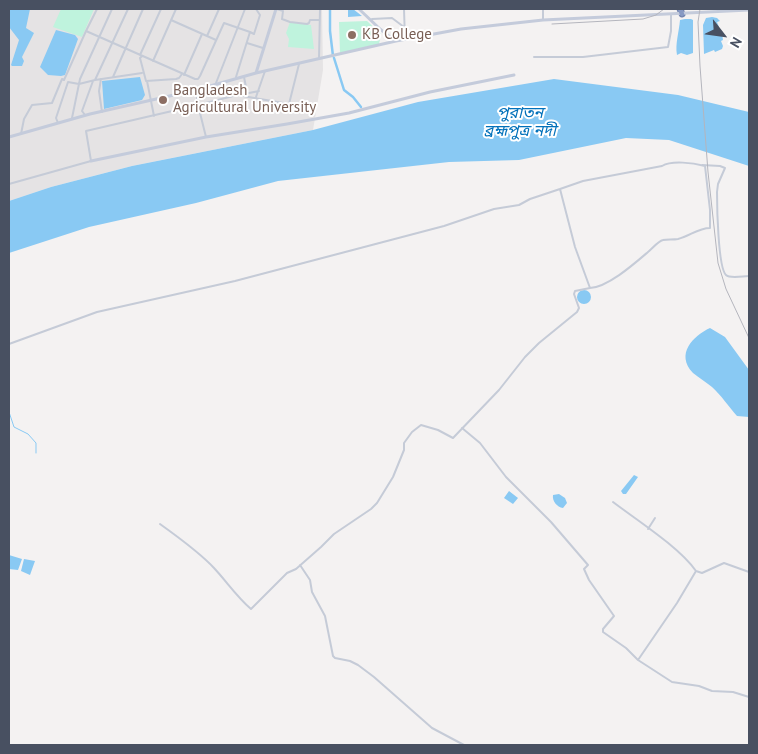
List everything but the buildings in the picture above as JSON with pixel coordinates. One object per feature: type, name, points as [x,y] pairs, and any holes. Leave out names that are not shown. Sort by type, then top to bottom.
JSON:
[{"type":"main road","points":[[256,73],[277,9]]},
{"type":"main road","points":[[359,9],[396,42]]},
{"type":"main road","points":[[620,9],[620,16]]},
{"type":"main road","points":[[9,137],[72,119],[244,78],[256,73],[460,29],[543,20],[671,15],[681,11],[749,10]]},
{"type":"main road","points":[[91,161],[206,137],[348,113],[430,92],[514,76]]},
{"type":"street","points":[[20,134],[24,119],[32,105],[52,104],[62,79],[64,80],[97,9]]},
{"type":"street","points":[[72,119],[71,116],[79,84],[98,37],[112,9]]},
{"type":"street","points":[[86,116],[82,111],[128,9]]},
{"type":"street","points":[[113,77],[143,9]]},
{"type":"street","points":[[154,116],[140,58],[161,9]]},
{"type":"street","points":[[153,61],[176,9]]},
{"type":"street","points":[[207,36],[219,9]]},
{"type":"street","points":[[215,85],[246,9]]},
{"type":"street","points":[[86,31],[198,79],[224,23],[254,34],[260,15],[256,9]]},
{"type":"street","points":[[277,9],[283,11],[282,18],[290,22],[307,24],[310,20],[320,20]]},
{"type":"street","points":[[319,59],[320,9]]},
{"type":"street","points":[[404,9],[405,40]]},
{"type":"street","points":[[543,9],[543,20]]},
{"type":"street","points":[[534,57],[583,57],[668,47],[671,15]]},
{"type":"street","points":[[369,19],[392,18],[404,28]]},
{"type":"street","points":[[171,20],[216,40]]},
{"type":"street","points":[[236,80],[250,32]]},
{"type":"street","points":[[147,81],[179,78],[183,74],[202,34]]},
{"type":"street","points":[[247,43],[264,48]]},
{"type":"street","points":[[237,95],[289,104],[299,63]]},
{"type":"street","points":[[256,98],[265,71]]},
{"type":"street","points":[[64,80],[79,84],[143,73]]},
{"type":"street","points":[[244,78],[247,93]]},
{"type":"street","points":[[101,79],[99,91],[102,112]]},
{"type":"street","points":[[58,123],[56,121],[68,82]]},
{"type":"street","points":[[196,90],[206,137]]},
{"type":"street","points":[[9,184],[91,161],[86,131],[259,91]]},
{"type":"street","points":[[9,344],[98,312],[235,281],[444,226],[494,209],[519,205],[530,198],[583,181],[662,166],[664,164],[720,166],[725,168],[718,184],[717,192],[720,252],[724,272],[726,276],[730,277],[749,276]]},
{"type":"street","points":[[160,524],[190,545],[216,570],[237,596],[251,609],[287,573],[300,565],[334,534],[360,518],[377,503],[393,477],[404,450],[404,443],[417,428],[421,425],[429,427],[453,438],[499,390],[520,362],[578,310],[574,292],[596,287],[614,278],[663,240],[678,239],[691,235],[702,228],[710,228],[706,175],[704,166],[698,165]]},
{"type":"street","points":[[560,189],[576,247],[590,288]]},
{"type":"street","points":[[462,428],[480,444],[506,477],[551,522],[588,565],[584,569],[589,580],[614,616],[603,629],[603,632],[626,648],[638,660],[672,682],[699,686],[712,691],[734,692],[749,697]]},
{"type":"street","points":[[613,502],[648,528],[690,563],[696,571],[707,572],[715,566],[724,563],[749,572]]},
{"type":"street","points":[[648,528],[655,518]]},
{"type":"street","points":[[300,565],[310,580],[312,592],[325,616],[333,656],[358,665],[432,728],[464,745]]},
{"type":"street","points":[[638,660],[677,604],[696,571]]},
{"type":"shaded area","name":"Bangladesh Agricultural University","points":[[9,9],[322,9],[323,70],[313,130],[132,166],[51,187],[9,201]]},
{"type":"green space","points":[[61,9],[94,9],[82,37],[53,27]]},
{"type":"green space","points":[[367,21],[381,34],[379,44],[340,53],[339,22]]},
{"type":"green space","points":[[290,22],[311,25],[314,49],[288,47],[289,39],[286,33]]},
{"type":"water","points":[[9,9],[30,9],[26,28],[34,33],[22,57],[24,61],[22,66],[11,65],[19,40],[9,27]]},
{"type":"water","points":[[348,9],[353,9],[362,16],[348,17]]},
{"type":"water","points":[[712,17],[720,21],[717,22],[719,27],[716,27],[720,29],[722,34],[723,40],[721,41],[723,46],[722,49],[715,52],[714,50],[704,54],[703,25],[706,18]]},
{"type":"water","points":[[680,20],[693,20],[693,53],[677,55]]},
{"type":"water","points":[[56,30],[75,35],[78,39],[65,75],[61,76],[48,75],[40,67]]},
{"type":"water","points":[[140,77],[145,95],[142,100],[104,109],[102,81]]},
{"type":"water","name":"পুরাতন ব্রহ্মপুত্র নদী","points":[[554,79],[678,95],[749,112],[749,166],[669,140],[626,138],[519,160],[449,162],[278,181],[196,203],[89,227],[9,253],[9,201],[51,187],[132,166],[313,130],[418,102]]},
{"type":"water","points":[[584,290],[589,292],[591,297],[589,302],[584,304],[579,302],[577,297],[579,292]]},
{"type":"water","points":[[710,328],[725,337],[749,370],[749,417],[737,416],[715,390],[693,373],[688,366],[686,353],[688,346]]},
{"type":"water","points":[[634,475],[638,477],[626,494],[623,494],[621,491]]},
{"type":"water","points":[[509,491],[518,498],[513,504],[504,498]]},
{"type":"water","points":[[559,494],[565,498],[567,503],[563,508],[557,505],[553,499],[553,495]]},
{"type":"water","points":[[9,555],[22,559],[18,570],[9,569]]},
{"type":"water","points":[[24,559],[35,561],[30,575],[21,571]]},
{"type":"waterway","points":[[330,9],[333,56]]},
{"type":"waterway","points":[[334,58],[344,90],[361,107]]},
{"type":"waterway","points":[[9,412],[14,427],[28,434],[36,443],[36,453]]},
{"type":"railway","points":[[552,24],[643,19],[656,15],[664,9]]},
{"type":"railway","points":[[700,9],[698,22],[700,66],[708,172],[718,263],[726,289],[749,338]]},
{"type":"place","name":"KB College","points":[[352,35]]},
{"type":"place","name":"Bangladesh Agricultural University","points":[[163,100]]}]
